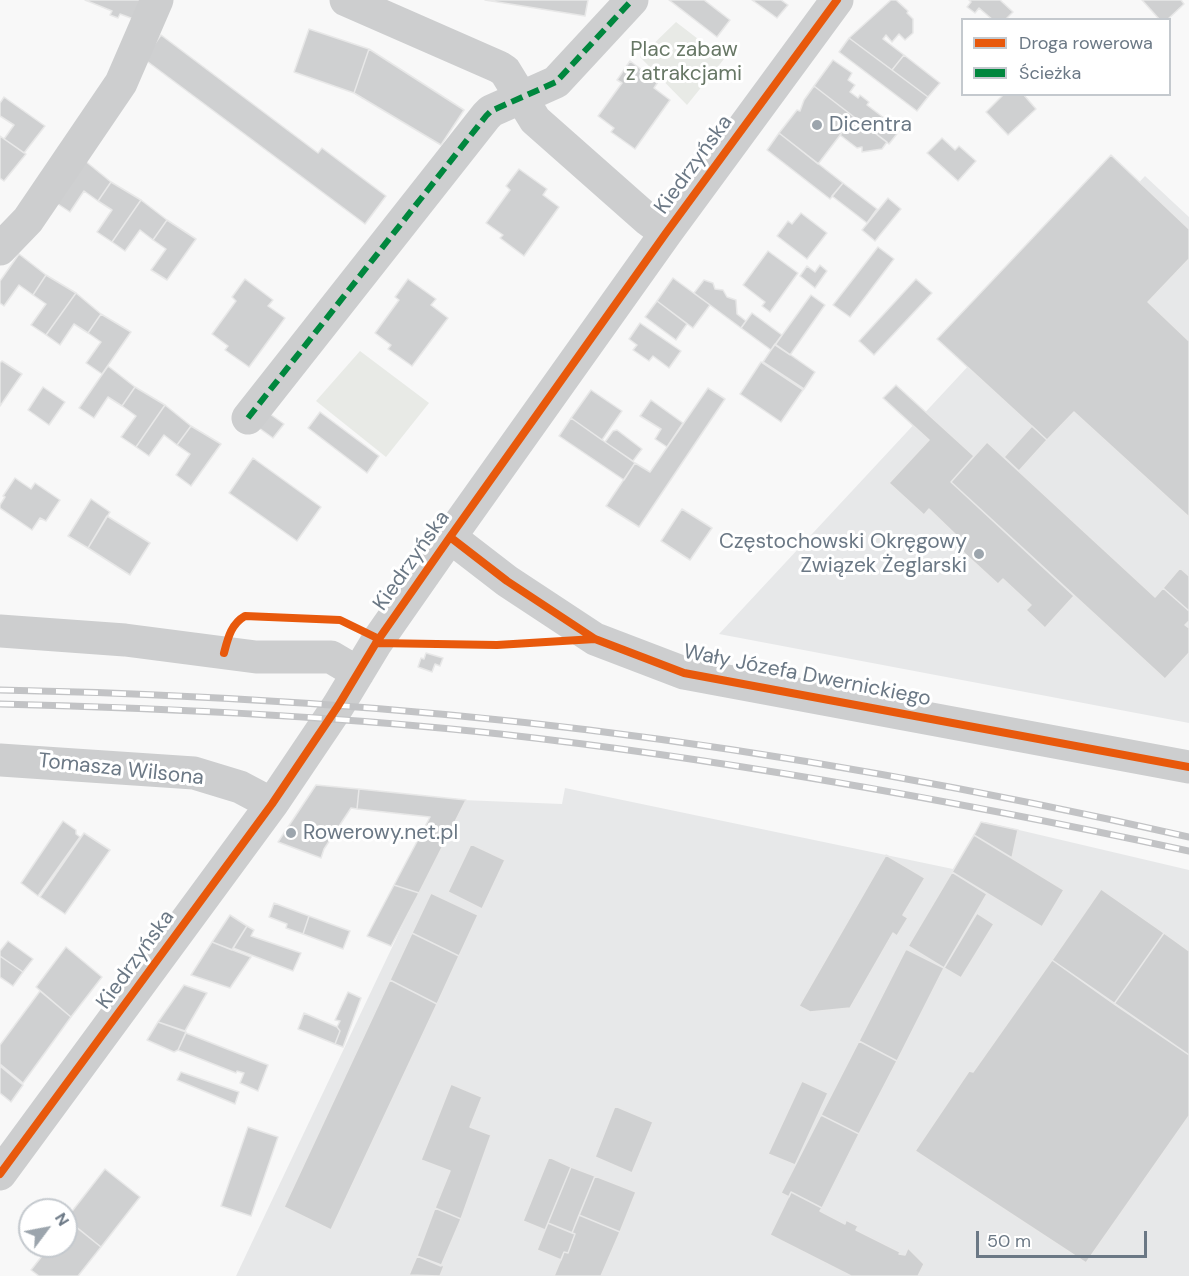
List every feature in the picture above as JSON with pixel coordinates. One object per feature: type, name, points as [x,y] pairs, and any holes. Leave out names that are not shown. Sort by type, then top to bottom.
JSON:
[{"type":"street","points":[[0,249],[28,220],[121,83],[157,0]]},
{"type":"street","points":[[346,0],[500,67],[505,71],[535,120],[647,219],[666,233]]},
{"type":"street","points":[[248,418],[486,116],[491,111],[560,80],[632,0]]},
{"type":"street","name":"Kiedrzyńska","points":[[0,1174],[272,804],[450,537],[666,233],[837,0]]},
{"type":"street","name":"Wały Józefa Dwernickiego","points":[[450,537],[507,581],[595,639],[684,673],[1189,766]]},
{"type":"street","points":[[0,631],[125,640],[256,657],[331,657],[358,673]]},
{"type":"street","name":"Tomasza Wilsona","points":[[0,760],[194,773],[240,787],[272,804]]},
{"type":"shaded area","points":[[1145,176],[1189,217],[1189,723],[719,634]]},
{"type":"shaded area","points":[[565,788],[953,869],[985,822],[1189,870],[1189,1276],[236,1276],[462,800],[562,804]]},
{"type":"green space","name":"Plac zabaw z atrakcjami","points":[[676,22],[724,59],[687,105],[640,57]]},
{"type":"green space","points":[[360,351],[429,403],[386,457],[316,401]]},
{"type":"building","points":[[85,0],[147,0],[139,21],[120,14],[118,18],[110,15],[112,11]]},
{"type":"building","points":[[485,0],[588,0],[585,16]]},
{"type":"building","points":[[669,0],[704,0],[730,20],[717,37]]},
{"type":"building","points":[[752,0],[781,0],[788,5],[777,18]]},
{"type":"building","points":[[891,0],[896,0],[913,19],[913,33],[905,40],[899,34],[892,42],[886,35],[883,39],[904,55],[892,70],[849,38]]},
{"type":"building","points":[[969,0],[1000,0],[1013,12],[1007,18],[991,18],[979,8],[975,13],[967,7],[971,2]]},
{"type":"building","points":[[1142,0],[1181,0],[1184,4],[1169,18],[1158,18]]},
{"type":"building","points":[[309,29],[369,49],[354,93],[294,72]]},
{"type":"building","points":[[161,35],[318,153],[322,148],[386,196],[365,224],[144,59]]},
{"type":"building","points":[[849,38],[928,97],[917,111],[839,52]]},
{"type":"building","points":[[369,49],[464,110],[441,145],[354,93]]},
{"type":"building","points":[[904,55],[940,83],[928,97],[892,70]]},
{"type":"building","points":[[833,60],[852,73],[848,80],[855,85],[850,92],[858,98],[860,95],[869,102],[867,105],[900,130],[889,144],[814,86]]},
{"type":"building","points":[[630,61],[658,82],[654,88],[670,100],[635,149],[611,132],[614,128],[598,116],[622,83],[617,80]]},
{"type":"building","name":"Dicentra","points":[[814,86],[854,117],[818,164],[779,133],[797,110],[800,111],[804,100]]},
{"type":"building","points":[[1002,96],[1025,96],[1036,109],[1008,135],[986,112]]},
{"type":"building","points":[[4,97],[45,126],[24,153],[4,139],[14,125],[0,116],[0,103]]},
{"type":"building","points":[[854,117],[887,142],[882,149],[862,152],[862,147],[857,148],[840,135]]},
{"type":"building","points":[[779,133],[843,183],[830,199],[767,150]]},
{"type":"building","points":[[0,136],[26,154],[4,181],[0,178]]},
{"type":"building","points":[[942,138],[955,150],[959,146],[976,161],[958,181],[927,153]]},
{"type":"building","points":[[1111,155],[1189,229],[1189,259],[1148,302],[1189,341],[1189,517],[1074,412],[1047,440],[937,339]]},
{"type":"building","points":[[84,160],[111,182],[98,201],[84,191],[70,212],[55,202]]},
{"type":"building","points":[[519,169],[547,189],[543,195],[559,207],[524,256],[500,238],[503,235],[486,223],[510,190],[506,186]]},
{"type":"building","points":[[111,182],[141,200],[112,242],[97,232],[112,210],[98,201]]},
{"type":"building","points":[[843,183],[877,209],[867,223],[832,196]]},
{"type":"building","points":[[888,198],[901,209],[875,241],[862,230]]},
{"type":"building","points":[[141,200],[167,220],[153,240],[140,230],[125,251],[112,242]]},
{"type":"building","points":[[801,213],[827,233],[807,259],[777,236],[788,221],[792,224]]},
{"type":"building","points":[[167,220],[196,239],[167,280],[151,270],[166,249],[153,240]]},
{"type":"building","points":[[878,247],[894,259],[850,317],[833,305]]},
{"type":"building","points":[[768,251],[798,273],[770,312],[762,306],[765,302],[743,285]]},
{"type":"building","points":[[19,254],[46,275],[33,295],[19,285],[4,306],[0,303],[0,281]]},
{"type":"building","points":[[820,265],[827,271],[815,288],[800,276],[807,266],[815,272]]},
{"type":"building","points":[[46,275],[76,293],[46,335],[31,325],[46,304],[33,295]]},
{"type":"building","points":[[673,278],[710,305],[693,328],[657,301]]},
{"type":"building","points":[[245,279],[273,300],[268,306],[285,318],[249,367],[225,350],[228,346],[212,334],[236,301],[232,297]]},
{"type":"building","points":[[408,279],[436,299],[431,305],[448,318],[412,366],[388,349],[391,345],[375,333],[399,300],[395,297]]},
{"type":"building","points":[[916,279],[932,293],[874,355],[859,341]]},
{"type":"building","points":[[704,280],[713,283],[715,289],[723,290],[727,297],[736,300],[737,314],[746,321],[741,328],[694,293]]},
{"type":"building","points":[[76,293],[101,314],[88,333],[74,324],[60,345],[46,335]]},
{"type":"building","points":[[811,295],[825,305],[790,355],[775,345]]},
{"type":"building","points":[[657,301],[687,324],[676,340],[645,317]]},
{"type":"building","points":[[752,313],[782,335],[771,350],[741,328]]},
{"type":"building","points":[[101,314],[131,332],[102,374],[86,363],[101,342],[88,333]]},
{"type":"building","points":[[640,323],[681,351],[669,368],[653,356],[649,361],[633,350],[637,345],[629,339]]},
{"type":"building","points":[[775,344],[815,372],[804,389],[763,362]]},
{"type":"building","points":[[2,361],[22,374],[0,406],[0,363]]},
{"type":"building","points":[[761,362],[803,390],[781,422],[740,394]]},
{"type":"building","points":[[108,366],[135,387],[122,406],[108,397],[94,418],[79,408]]},
{"type":"building","points":[[896,385],[974,456],[951,482],[1074,596],[1045,628],[1026,610],[1031,605],[1003,579],[998,584],[951,541],[956,535],[929,509],[924,515],[889,483],[929,440],[883,398]]},
{"type":"building","points":[[43,387],[65,402],[49,425],[28,410]]},
{"type":"building","points":[[135,387],[165,405],[136,447],[121,437],[136,416],[122,406]]},
{"type":"building","points":[[708,388],[725,399],[639,527],[606,506],[635,463],[650,472]]},
{"type":"building","points":[[591,390],[622,411],[602,440],[571,418]]},
{"type":"building","points":[[651,400],[683,423],[667,447],[655,439],[661,429],[640,416]]},
{"type":"building","points":[[165,405],[191,426],[177,445],[164,435],[149,456],[136,447]]},
{"type":"building","points":[[320,412],[379,456],[367,473],[308,428]]},
{"type":"building","points":[[270,414],[284,424],[273,438],[259,428]]},
{"type":"building","points":[[571,418],[635,463],[624,480],[559,436]]},
{"type":"building","points":[[191,426],[221,444],[191,486],[176,475],[190,454],[177,445]]},
{"type":"building","points":[[1032,426],[1047,440],[1019,471],[1004,457]]},
{"type":"building","points":[[617,430],[642,449],[633,461],[605,442],[613,431]]},
{"type":"building","points":[[987,442],[1155,597],[1163,588],[1189,611],[1189,621],[1185,625],[1189,628],[1189,653],[1165,679],[951,482]]},
{"type":"building","points":[[253,458],[321,507],[297,541],[229,493]]},
{"type":"building","points":[[15,478],[31,489],[35,483],[60,500],[46,521],[40,518],[32,530],[0,508],[5,497],[3,496]]},
{"type":"building","points":[[91,499],[110,512],[88,548],[68,536]]},
{"type":"building","points":[[682,509],[712,528],[690,560],[661,541]]},
{"type":"building","points":[[107,516],[150,543],[130,575],[88,548]]},
{"type":"building","points":[[1180,568],[1189,576],[1189,611],[1163,588]]},
{"type":"building","points":[[426,653],[443,658],[440,666],[435,664],[432,672],[418,667],[421,658],[424,659]]},
{"type":"building","points":[[316,785],[359,789],[357,809],[351,808],[324,849],[321,858],[278,842]]},
{"type":"building","points":[[359,789],[466,800],[419,893],[394,885],[430,817],[357,809]]},
{"type":"building","points":[[63,821],[76,830],[76,834],[80,837],[38,896],[21,883]]},
{"type":"building","points":[[981,822],[1018,830],[1012,858],[974,835]]},
{"type":"building","points":[[84,833],[110,850],[65,914],[40,897]]},
{"type":"building","points":[[974,835],[1064,890],[1042,927],[952,872]]},
{"type":"building","points":[[471,844],[505,860],[482,909],[448,892]]},
{"type":"building","points":[[886,855],[925,878],[903,915],[908,918],[897,936],[893,933],[850,1008],[810,1012],[799,1006]]},
{"type":"building","points":[[952,872],[987,894],[944,968],[908,946]]},
{"type":"building","points":[[394,885],[419,893],[391,946],[367,936]]},
{"type":"building","points":[[1101,889],[1164,933],[1114,1004],[1052,960]]},
{"type":"building","points":[[431,893],[478,915],[459,956],[412,933]]},
{"type":"building","points":[[274,903],[309,916],[303,934],[286,928],[287,924],[269,917]]},
{"type":"building","points":[[977,913],[994,924],[961,978],[944,968]]},
{"type":"building","points":[[230,915],[247,926],[232,950],[212,942]]},
{"type":"building","points":[[309,916],[350,931],[343,949],[303,934]]},
{"type":"building","points":[[247,926],[254,930],[251,936],[301,953],[293,971],[233,948]]},
{"type":"building","points":[[412,933],[459,956],[437,1004],[390,980]]},
{"type":"building","points":[[1164,933],[1189,951],[1189,1055],[1114,1004]]},
{"type":"building","points":[[8,941],[33,959],[23,972],[0,956],[0,951]]},
{"type":"building","points":[[212,942],[251,957],[230,988],[191,975]]},
{"type":"building","points":[[66,947],[102,977],[71,1017],[36,987]]},
{"type":"building","points":[[906,949],[944,968],[897,1061],[859,1041]]},
{"type":"building","points":[[0,956],[23,972],[13,986],[0,977]]},
{"type":"building","points":[[1052,960],[1189,1055],[1189,1116],[1086,1263],[915,1151],[969,1071],[973,1072]]},
{"type":"building","points":[[390,980],[437,1004],[331,1230],[284,1207]]},
{"type":"building","points":[[184,985],[207,993],[185,1031],[158,1022]]},
{"type":"building","points":[[40,991],[71,1017],[23,1083],[0,1064],[0,1045]]},
{"type":"building","points":[[348,992],[361,998],[343,1047],[335,1044],[340,1031],[337,1027],[340,1021],[335,1020]]},
{"type":"building","points":[[304,1013],[337,1027],[340,1031],[335,1044],[298,1029]]},
{"type":"building","points":[[158,1022],[186,1032],[178,1050],[174,1052],[147,1040]]},
{"type":"building","points":[[186,1033],[268,1065],[258,1091],[240,1083],[244,1073],[237,1071],[236,1073],[178,1050]]},
{"type":"building","points":[[859,1041],[897,1061],[859,1134],[821,1115]]},
{"type":"building","points":[[0,1066],[23,1085],[11,1102],[0,1093]]},
{"type":"building","points":[[181,1072],[239,1092],[235,1104],[177,1080]]},
{"type":"building","points":[[802,1081],[828,1093],[795,1165],[768,1154]]},
{"type":"building","points":[[451,1084],[482,1097],[470,1127],[491,1135],[461,1219],[435,1208],[450,1171],[421,1160]]},
{"type":"building","points":[[615,1106],[653,1122],[632,1173],[595,1157]]},
{"type":"building","points":[[821,1115],[859,1134],[822,1208],[791,1192],[789,1197],[781,1193]]},
{"type":"building","points":[[248,1127],[278,1137],[251,1216],[221,1206]]},
{"type":"building","points":[[549,1157],[571,1167],[545,1230],[523,1221]]},
{"type":"building","points":[[571,1167],[595,1176],[572,1233],[548,1223]]},
{"type":"building","points":[[105,1169],[140,1197],[101,1247],[78,1229],[78,1204]]},
{"type":"building","points":[[595,1176],[636,1192],[620,1232],[579,1215]]},
{"type":"building","points":[[791,1192],[822,1208],[820,1211],[845,1224],[846,1220],[858,1226],[856,1230],[900,1252],[899,1254],[905,1255],[908,1248],[924,1264],[918,1276],[851,1276],[770,1235]]},
{"type":"building","points":[[435,1208],[461,1219],[441,1266],[417,1256]]},
{"type":"building","points":[[579,1215],[620,1232],[601,1276],[554,1276],[564,1252],[568,1253]]},
{"type":"building","points":[[548,1223],[575,1234],[568,1253],[564,1252],[561,1260],[537,1250]]},
{"type":"building","points":[[78,1228],[101,1247],[78,1276],[39,1276],[31,1270],[40,1258],[78,1258]]},
{"type":"building","points":[[417,1256],[444,1266],[440,1276],[409,1275]]},
{"type":"railway","points":[[0,690],[295,702],[442,714],[589,730],[740,751],[891,776],[1189,837]]},
{"type":"railway","points":[[0,704],[313,718],[438,728],[587,744],[932,799],[1189,851]]},
{"type":"marked path","points":[[248,418],[486,116],[491,111],[556,82],[632,0]]},
{"type":"cycle path","points":[[0,1174],[272,804],[338,706],[376,643],[450,537],[666,233],[837,0]]},
{"type":"cycle path","points":[[450,537],[507,581],[595,639],[684,673],[1189,767]]},
{"type":"cycle path","points":[[224,653],[233,627],[245,616],[340,620],[379,639]]},
{"type":"cycle path","points":[[376,643],[497,645],[595,639]]},
{"type":"place","name":"Dicentra","points":[[817,125]]},
{"type":"place","name":"Częstochowski Okręgowy Związek Żeglarski","points":[[979,554]]},
{"type":"place","name":"Rowerowy.net.pl","points":[[291,833]]}]
